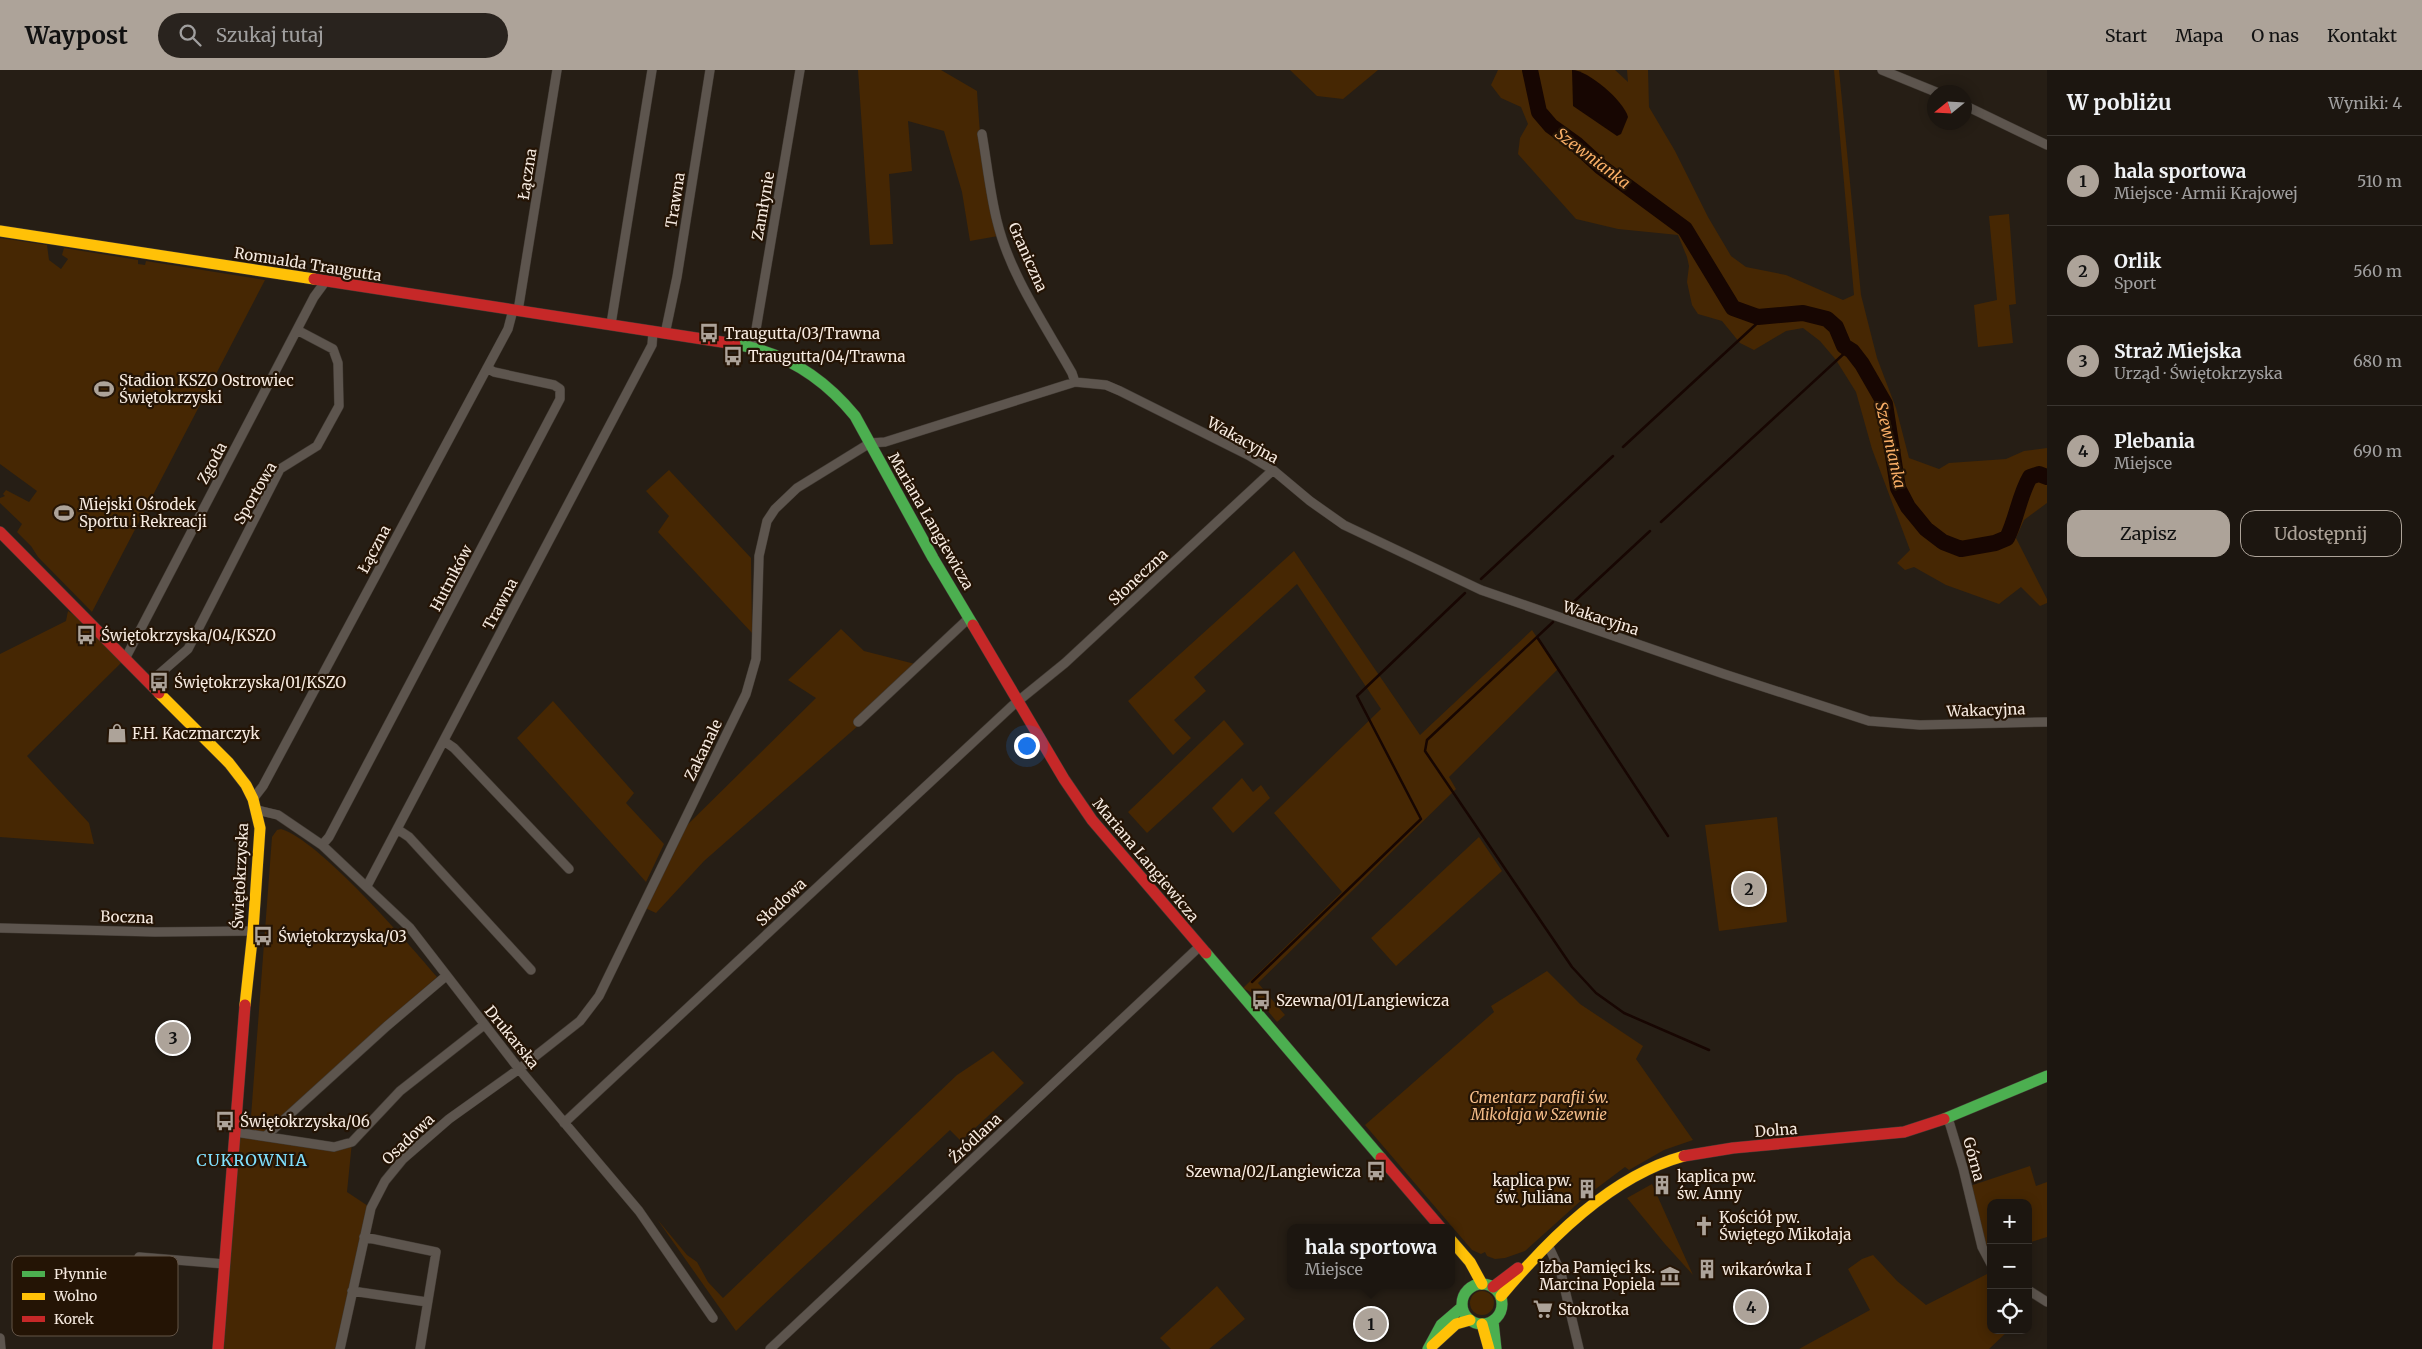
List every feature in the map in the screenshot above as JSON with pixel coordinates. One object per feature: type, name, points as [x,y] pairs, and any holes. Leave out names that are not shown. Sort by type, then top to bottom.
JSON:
[{"type":"main road","name":"Romualda Traugutta","points":[[0,231],[325,282],[611,324],[753,348],[807,370],[831,387],[855,416],[870,444]]},
{"type":"main road","name":"Mariana Langiewicza","points":[[870,444],[969,618],[1064,779],[1092,820],[1438,1224]]},
{"type":"main road","name":"Świętokrzyska","points":[[0,532],[229,763],[246,785],[255,804],[260,828],[218,1349]]},
{"type":"main road","name":"Dolna","points":[[1500,1296],[1531,1260],[1613,1189],[1670,1160],[1688,1155],[1733,1148],[1904,1132],[1948,1118],[2047,1076]]},
{"type":"main road","points":[[1428,1349],[1456,1324],[1470,1320],[1487,1322],[1501,1310],[1500,1296],[1487,1285],[1455,1245]]},
{"type":"main road","points":[[1455,1247],[1470,1287]]},
{"type":"main road","name":"Dolna","points":[[1487,1285],[1531,1260]]},
{"type":"main road","points":[[1470,1320],[1462,1307],[1463,1296],[1470,1287],[1487,1285]]},
{"type":"main road","points":[[1428,1349],[1439,1328],[1462,1307]]},
{"type":"main road","points":[[1487,1322],[1489,1349]]},
{"type":"main road","points":[[1487,1322],[1496,1349]]},
{"type":"street","name":"Łączna","points":[[255,804],[516,311],[557,70]]},
{"type":"street","points":[[611,324],[652,70]]},
{"type":"street","name":"Trawna","points":[[665,334],[677,277],[710,70]]},
{"type":"street","name":"Zamłynie","points":[[753,348],[800,70]]},
{"type":"street","points":[[1882,70],[1927,88]]},
{"type":"street","points":[[1972,110],[2047,145]]},
{"type":"street","name":"Graniczna","points":[[982,134],[997,223],[1007,250],[1075,382]]},
{"type":"street","name":"Zgoda","points":[[125,659],[314,297],[325,282]]},
{"type":"street","name":"Sportowa","points":[[150,683],[188,649],[280,470],[317,446],[339,406],[338,363],[333,349],[297,330]]},
{"type":"street","name":"Trawna","points":[[367,886],[652,345],[652,332]]},
{"type":"street","name":"Hutników","points":[[322,845],[330,837],[560,399],[560,389],[554,384],[494,372],[487,368]]},
{"type":"street","points":[[870,444],[884,442],[1075,382]]},
{"type":"street","name":"Wakacyjna","points":[[1075,382],[1106,386],[1248,454],[1273,470],[1310,501],[1344,525],[1481,590],[1854,718],[1896,724],[2047,722]]},
{"type":"street","name":"Zakanale","points":[[519,1069],[580,1021],[599,996],[746,694],[756,659],[759,556],[767,521],[775,509],[797,488],[870,444]]},
{"type":"street","name":"Słoneczna","points":[[1019,702],[1065,663],[1273,470]]},
{"type":"street","points":[[858,722],[969,618]]},
{"type":"street","name":"Słodowa","points":[[564,1123],[1012,706],[1019,702]]},
{"type":"street","points":[[444,741],[454,748],[569,869]]},
{"type":"street","name":"Drukarska","points":[[255,804],[278,815],[322,845],[410,928],[519,1069],[639,1211],[713,1318]]},
{"type":"street","points":[[397,829],[409,837],[530,970]]},
{"type":"street","name":"Boczna","points":[[0,928],[155,932],[253,931]]},
{"type":"street","name":"Źródlana","points":[[770,1349],[1199,947]]},
{"type":"street","points":[[266,1136],[387,1026],[446,976]]},
{"type":"street","points":[[235,1132],[334,1147],[352,1142],[400,1091],[484,1025]]},
{"type":"street","name":"Osadowa","points":[[342,1349],[352,1292],[371,1208],[385,1181],[403,1159],[449,1119],[519,1069]]},
{"type":"street","name":"Górna","points":[[1948,1118],[1963,1168],[1982,1246],[1987,1256]]},
{"type":"street","points":[[364,1238],[436,1252],[420,1349]]},
{"type":"street","points":[[1548,1245],[1561,1273],[1579,1349]]},
{"type":"street","points":[[178,1261],[225,1264]]},
{"type":"street","points":[[352,1292],[427,1302]]},
{"type":"street","points":[[2032,1293],[2047,1302]]},
{"type":"street","points":[[0,1338],[1,1349]]},
{"type":"green space","points":[[858,70],[941,70],[977,91],[986,183],[998,236],[970,241],[962,192],[944,131],[908,121],[912,171],[889,174],[893,244],[870,245]]},
{"type":"green space","points":[[1290,70],[1378,70],[1343,99],[1317,96]]},
{"type":"green space","points":[[1498,70],[1615,70],[1628,82],[1627,70],[1648,70],[1649,107],[1675,151],[1708,217],[1731,256],[1746,267],[1786,275],[1843,300],[1854,295],[1834,70],[1839,70],[1861,295],[1877,358],[1896,408],[1909,458],[1939,469],[1949,463],[2006,459],[2024,451],[2047,448],[2047,503],[2024,520],[2016,538],[2047,599],[2047,603],[2040,606],[2021,587],[1999,604],[1946,585],[1914,567],[1905,570],[1897,563],[1910,550],[1872,449],[1856,392],[1836,360],[1820,341],[1803,328],[1786,331],[1754,350],[1740,343],[1722,321],[1698,314],[1692,305],[1687,282],[1689,266],[1678,235],[1618,229],[1576,219],[1518,154],[1520,138],[1528,124],[1521,107],[1501,98],[1491,85]]},
{"type":"green space","points":[[2009,214],[2016,304],[2009,305],[2013,343],[1978,347],[1974,305],[1997,300],[1989,216]]},
{"type":"green space","name":"Stadion KSZO Ostrowiec Świętokrzyski","points":[[0,238],[47,245],[49,260],[61,269],[68,259],[62,255],[64,248],[138,260],[138,264],[145,265],[146,261],[265,280],[92,612],[38,557],[31,546],[17,532],[22,524],[0,503],[0,498],[5,496],[3,494],[6,490],[29,502],[37,491],[0,464]]},
{"type":"green space","points":[[669,470],[751,558],[752,633],[658,532],[669,516],[646,491]]},
{"type":"green space","points":[[1294,551],[1420,735],[1532,630],[1558,669],[1449,777],[1456,789],[1258,983],[1285,1015],[1277,1022],[1254,994],[1243,988],[1342,892],[1274,813],[1381,709],[1297,584],[1194,677],[1206,691],[1174,720],[1191,738],[1173,755],[1128,701]]},
{"type":"green space","points":[[68,611],[93,627],[125,659],[27,756],[89,823],[94,844],[0,837],[0,654],[66,621]]},
{"type":"green space","points":[[841,629],[864,651],[919,665],[859,725],[704,861],[656,913],[643,907],[678,834],[816,698],[788,680]]},
{"type":"green space","points":[[553,701],[634,793],[626,803],[664,844],[646,882],[517,738]]},
{"type":"green space","points":[[1224,720],[1244,744],[1147,833],[1128,812]]},
{"type":"green space","points":[[1242,778],[1253,792],[1261,785],[1270,798],[1233,833],[1212,808]]},
{"type":"green space","points":[[1777,817],[1787,922],[1719,931],[1705,825]]},
{"type":"green space","points":[[281,829],[297,837],[340,872],[386,919],[437,977],[267,1132],[250,1130],[272,837],[277,830]]},
{"type":"green space","points":[[1479,837],[1502,871],[1396,966],[1371,938]]},
{"type":"green space","name":"Cmentarz parafii św. Mikołaja w Szewnie","points":[[1547,971],[1580,1004],[1643,1046],[1636,1059],[1693,1140],[1664,1150],[1629,1170],[1625,1167],[1585,1197],[1525,1251],[1505,1258],[1495,1259],[1487,1256],[1485,1252],[1481,1254],[1472,1250],[1455,1230],[1455,1224],[1450,1224],[1365,1125],[1494,1012],[1491,1006]]},
{"type":"green space","points":[[993,1051],[1024,1083],[961,1141],[950,1130],[736,1331],[657,1219],[687,1255],[697,1262],[708,1282],[723,1298],[957,1075]]},
{"type":"green space","points":[[235,1132],[334,1147],[352,1142],[347,1192],[371,1208],[340,1349],[218,1349]]},
{"type":"green space","points":[[2030,1166],[2036,1186],[2047,1182],[2047,1237],[2032,1242],[2032,1199],[1987,1199],[1987,1248],[1970,1186]]},
{"type":"green space","points":[[1652,1184],[1693,1275],[1627,1198]]},
{"type":"green space","points":[[1873,1255],[1897,1281],[1926,1305],[1987,1274],[1987,1334],[2005,1334],[1989,1349],[1799,1349],[1870,1310],[1848,1269],[1862,1259]]},
{"type":"green space","points":[[1217,1286],[1245,1319],[1209,1349],[1171,1349],[1160,1338]]},
{"type":"green space","points":[[1482,1291],[1491,1294],[1494,1303],[1491,1312],[1482,1315],[1473,1312],[1470,1303],[1473,1294]]},
{"type":"shaded area","points":[[1572,70],[1579,71],[1596,81],[1620,103],[1628,117],[1621,134],[1617,136],[1573,106]]},
{"type":"waterway","name":"Szewnianka","points":[[1530,70],[1539,112],[1551,126],[1576,144],[1601,167],[1685,229],[1733,308],[1758,317],[1803,313],[1827,319],[1836,327],[1844,346],[1852,351],[1862,364],[1885,404],[1898,488],[1908,507],[1926,529],[1943,542],[1961,549],[1995,543],[2007,538],[2030,477],[2039,474],[2047,477]]},
{"type":"waterway","points":[[1623,447],[1765,316]]},
{"type":"waterway","points":[[1661,522],[1849,349]]},
{"type":"waterway","points":[[1481,579],[1613,456]]},
{"type":"waterway","points":[[1565,610],[1650,531]]},
{"type":"waterway","points":[[1252,982],[1421,819],[1357,696],[1465,593]]},
{"type":"waterway","points":[[1553,622],[1427,740],[1425,751],[1572,967],[1596,993],[1624,1013],[1709,1050]]},
{"type":"waterway","points":[[1537,637],[1668,836]]},
{"type":"traffic: fast","points":[[735,344],[770,353],[802,369],[830,390],[855,416],[933,558],[973,625]]},
{"type":"traffic: fast","points":[[1206,953],[1381,1158]]},
{"type":"traffic: fast","points":[[1944,1119],[2047,1076]]},
{"type":"traffic: fast","points":[[1478,1284],[1486,1284],[1493,1287],[1499,1293],[1502,1304],[1499,1315],[1493,1321],[1486,1324],[1478,1324],[1471,1321],[1465,1315],[1462,1308],[1462,1300],[1465,1293],[1471,1287],[1478,1284]]},
{"type":"traffic: fast","points":[[1428,1349],[1441,1325],[1462,1307]]},
{"type":"traffic: fast","points":[[1493,1321],[1496,1349]]},
{"type":"traffic: slow","points":[[0,231],[314,279]]},
{"type":"traffic: slow","points":[[159,693],[229,763],[246,785],[253,799],[260,828],[253,931],[245,1005]]},
{"type":"traffic: slow","points":[[1501,1296],[1560,1232],[1606,1194],[1631,1178],[1657,1165],[1684,1156]]},
{"type":"traffic: slow","points":[[1455,1245],[1470,1262],[1482,1284]]},
{"type":"traffic: slow","points":[[1432,1346],[1456,1324],[1470,1320]]},
{"type":"traffic: slow","points":[[1482,1324],[1489,1349]]},
{"type":"traffic: jam","points":[[314,279],[735,344]]},
{"type":"traffic: jam","points":[[0,532],[159,693]]},
{"type":"traffic: jam","points":[[973,625],[1064,779],[1092,820],[1206,953]]},
{"type":"traffic: jam","points":[[218,1349],[245,1005]]},
{"type":"traffic: jam","points":[[1684,1156],[1733,1148],[1904,1132],[1944,1119]]},
{"type":"traffic: jam","points":[[1381,1158],[1438,1224]]},
{"type":"traffic: jam","points":[[1493,1287],[1518,1268]]},
{"type":"place","name":"Traugutta/03/Trawna","points":[[709,333]]},
{"type":"place","name":"Traugutta/04/Trawna","points":[[733,356]]},
{"type":"place","name":"Stadion KSZO Ostrowiec Świętokrzyski","points":[[104,389]]},
{"type":"place","name":"Miejski Ośrodek Sportu i Rekreacji","points":[[64,513]]},
{"type":"place","name":"Świętokrzyska/04/KSZO","points":[[86,635]]},
{"type":"place","name":"Świętokrzyska/01/KSZO","points":[[159,682]]},
{"type":"place","name":"F.H. Kaczmarczyk","points":[[117,733]]},
{"type":"place","name":"Orlik","points":[[1749,889]]},
{"type":"place","name":"Świętokrzyska/03","points":[[263,936]]},
{"type":"place","name":"Szewna/01/Langiewicza","points":[[1261,1000]]},
{"type":"place","name":"Straż Miejska","points":[[173,1038]]},
{"type":"place","name":"Świętokrzyska/06","points":[[225,1121]]},
{"type":"place","name":"Szewna/02/Langiewicza","points":[[1376,1171]]},
{"type":"place","name":"kaplica pw. św. Anny","points":[[1662,1185]]},
{"type":"place","name":"kaplica pw. św. Juliana","points":[[1587,1189]]},
{"type":"place","name":"Kościół pw. Świętego Mikołaja","points":[[1704,1226]]},
{"type":"place","name":"wikarówka I","points":[[1707,1269]]},
{"type":"place","name":"Izba Pamięci ks. Marcina Popiela","points":[[1670,1276]]},
{"type":"place","name":"Plebania","points":[[1751,1307]]},
{"type":"place","name":"Stokrotka","points":[[1543,1309]]},
{"type":"place","name":"hala sportowa","points":[[1371,1324]]},
{"type":"district","name":"CUKROWNIA","points":[[252,1160]]}]
